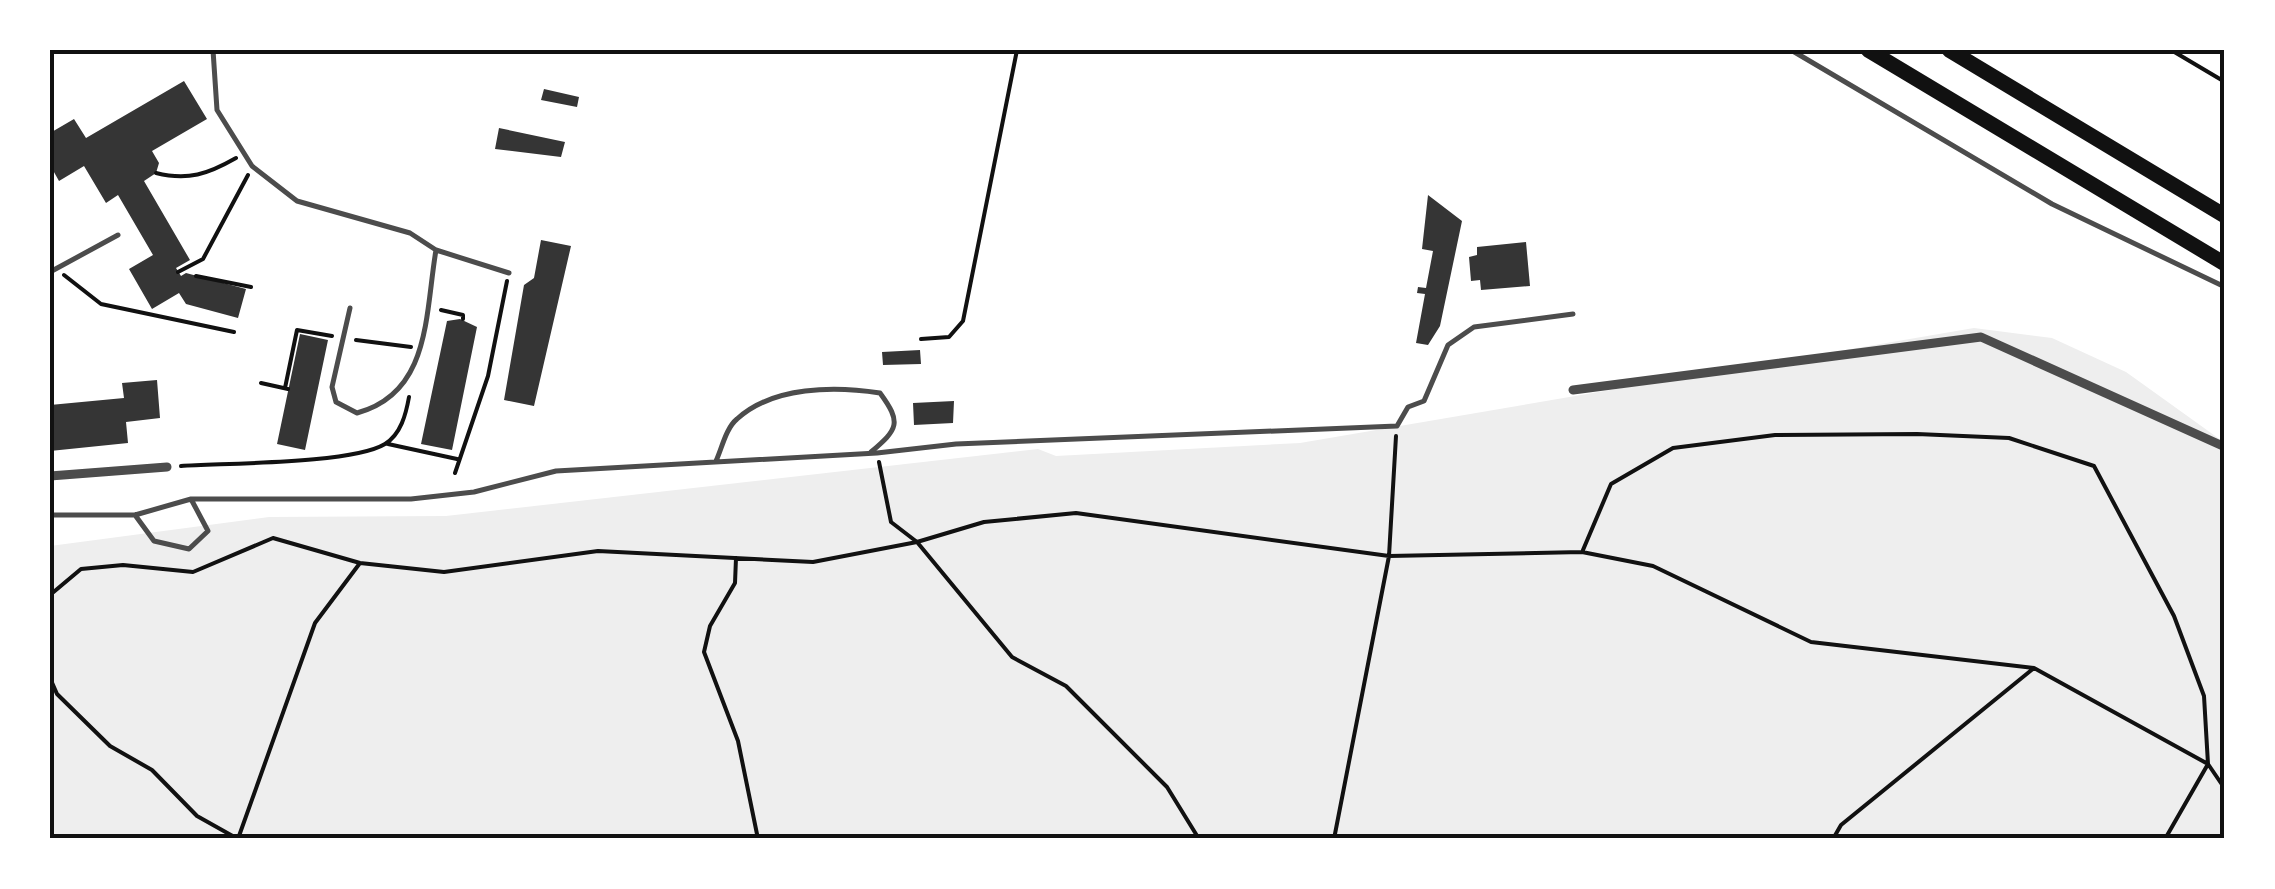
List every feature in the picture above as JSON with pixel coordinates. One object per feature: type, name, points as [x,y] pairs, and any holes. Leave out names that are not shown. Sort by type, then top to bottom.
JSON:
[{"type":"highway","points":[[1868,50],[2225,264]]},
{"type":"highway","points":[[1948,50],[2225,216]]},
{"type":"street","points":[[1573,390],[1981,337],[2225,448]]},
{"type":"street","points":[[50,476],[168,467]]},
{"type":"lane","points":[[213,50],[218,110],[252,166],[297,201],[410,232],[436,250],[508,273]]},
{"type":"lane","points":[[1791,50],[2052,204],[2225,288]]},
{"type":"lane","points":[[1966,50],[1997,79]]},
{"type":"lane","points":[[50,272],[118,235]]},
{"type":"lane","points":[[350,308],[332,387],[336,402],[357,413],[384,406],[412,378],[436,250]]},
{"type":"lane","points":[[50,515],[135,515],[191,499],[411,498],[474,492],[556,471],[874,453],[956,444],[1396,426],[1408,407],[1424,400],[1448,345],[1474,327],[1574,314]]},
{"type":"lane","points":[[716,461],[733,421],[758,405],[823,390],[880,393],[892,409],[894,434],[874,453]]},
{"type":"lane","points":[[135,515],[154,541],[189,549],[208,531],[191,499]]},
{"type":"path","points":[[921,340],[949,337],[963,321],[1017,50]]},
{"type":"path","points":[[2171,50],[2225,82]]},
{"type":"path","points":[[156,174],[180,179],[210,173],[244,153]]},
{"type":"path","points":[[178,272],[203,259],[252,166]]},
{"type":"path","points":[[58,268],[71,284],[102,304],[234,332]]},
{"type":"path","points":[[455,473],[457,459],[470,440],[488,376],[508,273]]},
{"type":"path","points":[[196,276],[251,287]]},
{"type":"path","points":[[436,308],[464,315],[463,319]]},
{"type":"path","points":[[261,383],[287,389],[297,330],[418,348]]},
{"type":"path","points":[[386,444],[406,420],[412,378]]},
{"type":"path","points":[[1334,839],[1390,556],[1396,426]]},
{"type":"path","points":[[1582,552],[1610,484],[1673,448],[1776,435],[1917,434],[2009,438],[2094,466],[2174,616],[2204,696],[2208,764],[2164,839]]},
{"type":"path","points":[[168,467],[357,453],[386,444],[457,459]]},
{"type":"path","points":[[436,447],[436,455]]},
{"type":"path","points":[[874,453],[890,522],[916,542],[1012,657],[1066,686],[1167,787],[1199,839]]},
{"type":"path","points":[[50,596],[81,569],[123,565],[193,572],[273,538],[360,563],[444,572],[598,551],[813,562],[916,542],[984,522],[1076,513],[1390,556],[1582,552],[1653,566],[1811,642],[2034,668],[2208,764],[2225,789]]},
{"type":"path","points":[[736,558],[735,583],[710,626],[704,652],[738,740],[758,839]]},
{"type":"path","points":[[50,678],[57,694],[110,746],[152,770],[197,816],[239,838],[315,622],[360,563]]},
{"type":"path","points":[[1833,839],[1841,825],[2034,668]]},
{"type":"shaded area","points":[[1974,328],[2052,338],[2126,372],[2225,443],[2225,839],[50,839],[50,546],[269,517],[446,516],[1038,449],[1056,456],[1300,443]]},
{"type":"building","points":[[184,81],[207,119],[152,151],[159,163],[156,173],[144,181],[190,260],[176,268],[181,276],[186,273],[246,289],[238,318],[186,304],[179,293],[152,309],[129,269],[153,255],[118,195],[106,203],[84,166],[59,181],[50,165],[50,133],[74,119],[86,138]]},
{"type":"building","points":[[544,89],[579,97],[577,107],[541,100]]},
{"type":"building","points":[[499,128],[565,142],[561,157],[495,149]]},
{"type":"building","points":[[1428,195],[1462,221],[1440,326],[1428,345],[1416,343],[1425,294],[1417,293],[1418,287],[1426,288],[1433,251],[1422,249]]},
{"type":"building","points":[[541,240],[571,246],[534,406],[504,400],[524,285],[534,278]]},
{"type":"building","points":[[1526,242],[1530,286],[1481,290],[1480,280],[1471,281],[1469,257],[1477,255],[1477,247]]},
{"type":"building","points":[[460,319],[477,327],[452,450],[421,444],[447,321]]},
{"type":"building","points":[[300,334],[328,340],[305,450],[277,444]]},
{"type":"building","points":[[920,350],[921,364],[883,365],[882,352]]},
{"type":"building","points":[[157,380],[160,418],[126,422],[128,443],[50,451],[50,405],[124,398],[122,383]]},
{"type":"building","points":[[954,401],[953,423],[914,425],[913,403]]}]
